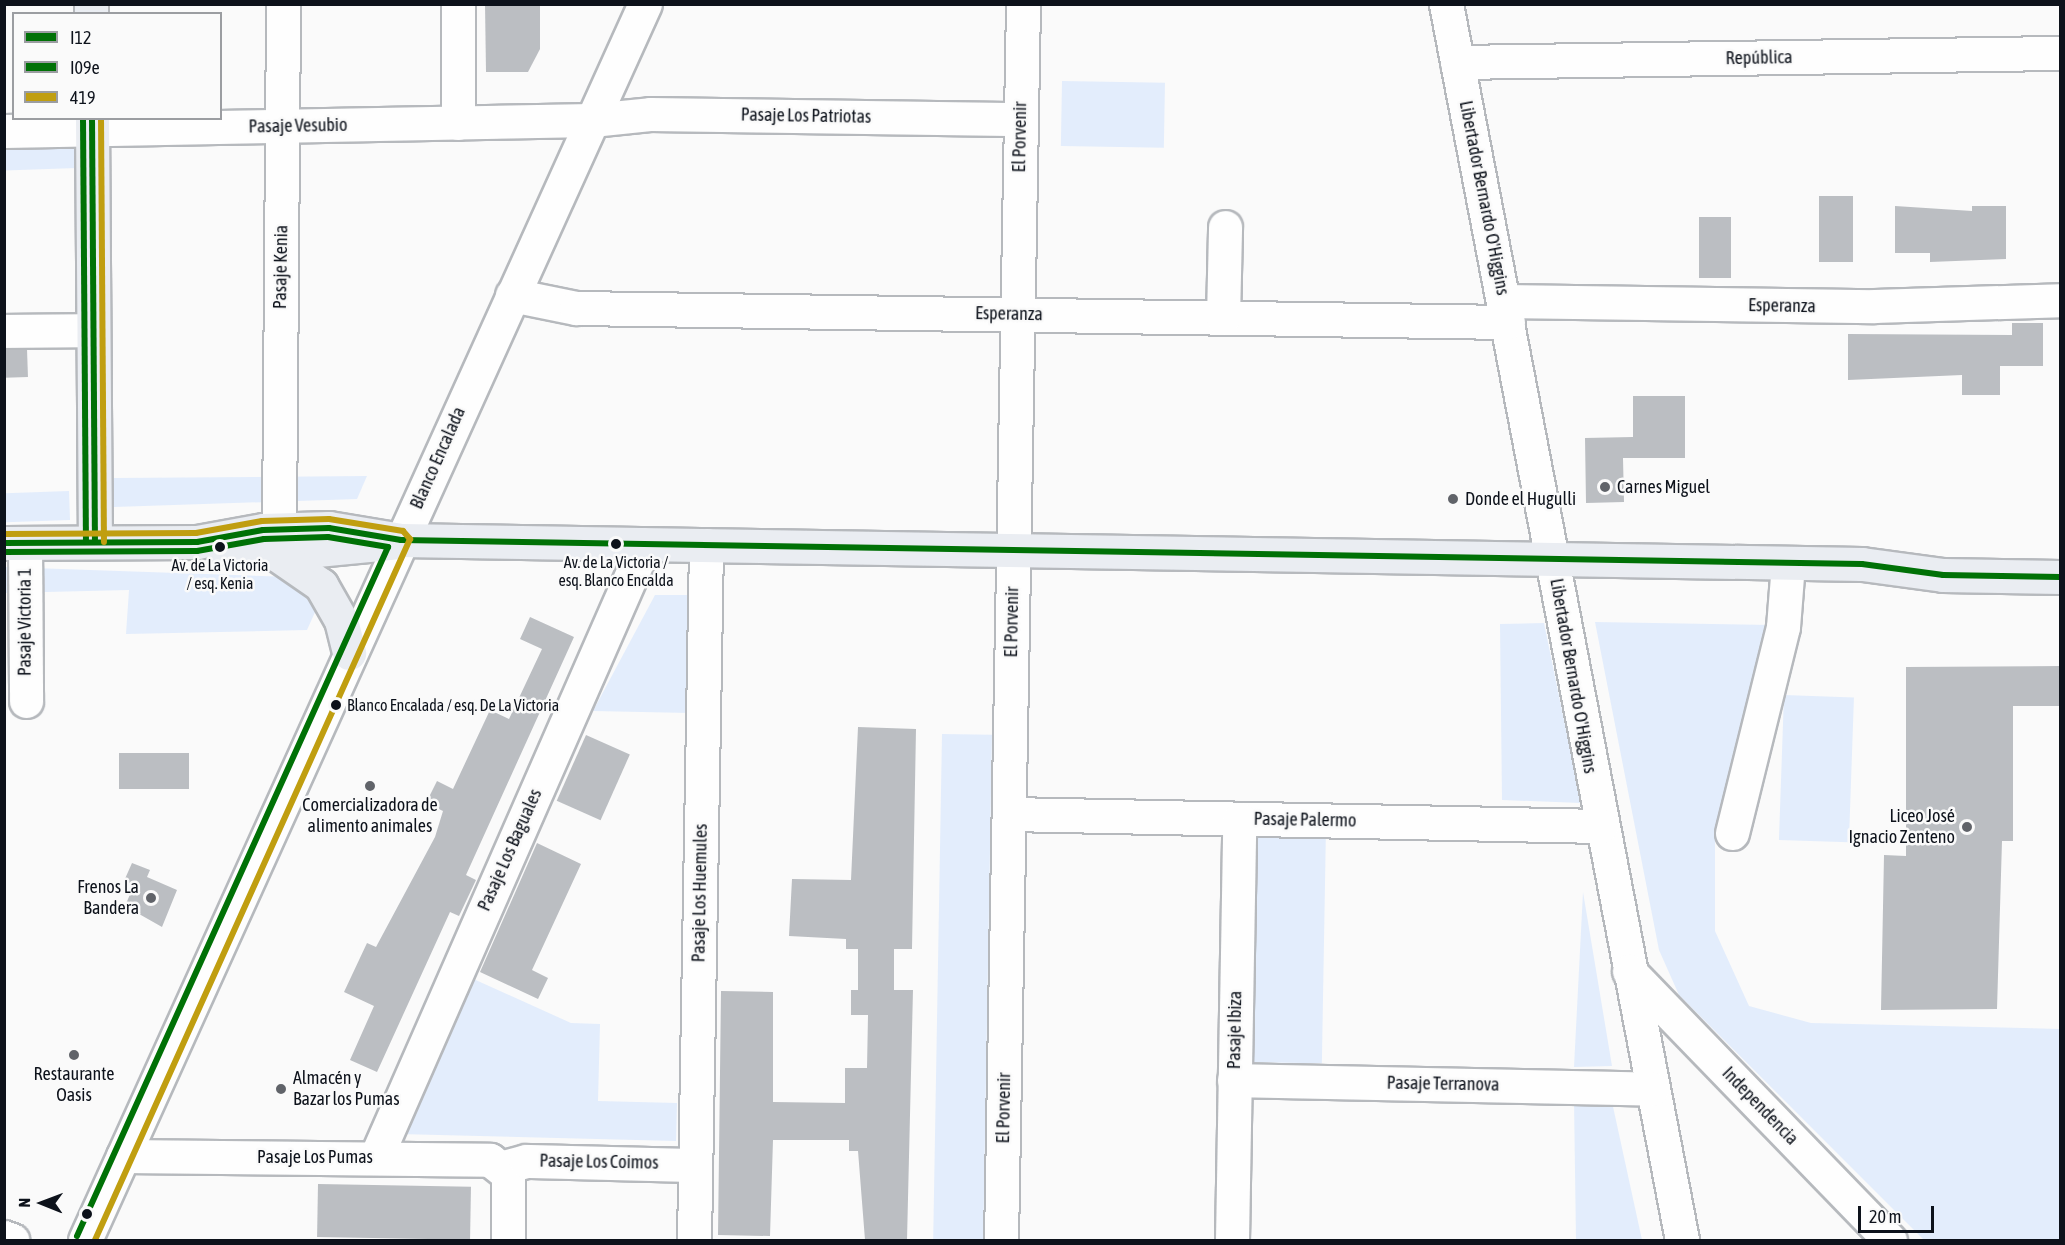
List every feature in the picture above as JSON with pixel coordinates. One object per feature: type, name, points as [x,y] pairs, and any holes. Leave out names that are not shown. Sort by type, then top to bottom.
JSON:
[{"type":"main road","points":[[92,124],[95,542]]},
{"type":"main road","points":[[15,543],[278,542],[362,550],[401,540],[1551,558],[1862,564],[1943,575],[2061,577]]},
{"type":"main road","points":[[278,542],[321,585],[341,620],[349,652]]},
{"type":"main road","points":[[1862,564],[1947,554],[2061,554]]},
{"type":"street","name":"Pasaje Kenia","points":[[278,542],[283,4]]},
{"type":"street","points":[[458,4],[458,123]]},
{"type":"street","name":"Blanco Encalada","points":[[85,1240],[349,652],[645,4]]},
{"type":"street","name":"El Porvenir","points":[[1001,1240],[1023,4]]},
{"type":"street","name":"Libertador Bernardo O'Higgins","points":[[1446,4],[1506,312],[1601,826],[1682,1240]]},
{"type":"street","name":"República","points":[[1457,62],[2061,53]]},
{"type":"street","name":"Pasaje Los Patriotas","points":[[592,120],[650,114],[1021,118]]},
{"type":"street","name":"Pasaje Vesubio","points":[[4,131],[92,124],[283,126],[592,120]]},
{"type":"street","points":[[1223,318],[1225,227]]},
{"type":"street","name":"Esperanza","points":[[512,295],[576,308],[1223,318],[2061,300]]},
{"type":"street","points":[[4,331],[93,330]]},
{"type":"street","name":"Pasaje Victoria 1","points":[[15,543],[26,701]]},
{"type":"street","name":"Pasaje Los Baguales","points":[[376,1157],[645,544]]},
{"type":"street","name":"Pasaje Los Huemules","points":[[694,1240],[706,545]]},
{"type":"street","points":[[1732,833],[1784,627],[1788,563]]},
{"type":"street","name":"Pasaje Palermo","points":[[1009,814],[1601,826]]},
{"type":"street","name":"Pasaje Ibiza","points":[[1232,1240],[1239,819]]},
{"type":"street","name":"Independencia","points":[[1629,971],[1890,1240]]},
{"type":"street","name":"Pasaje Terranova","points":[[1234,1080],[1652,1089]]},
{"type":"street","name":"Pasaje Los Pumas","points":[[123,1156],[490,1160],[504,1167]]},
{"type":"street","name":"Pasaje Los Coimos","points":[[504,1167],[526,1161],[695,1164]]},
{"type":"street","points":[[504,1167],[508,1240]]},
{"type":"street","points":[[4,1238],[12,1240]]},
{"type":"shaded area","points":[[1062,81],[1165,83],[1164,148],[1061,146]]},
{"type":"shaded area","points":[[119,126],[442,126],[442,141],[119,141]]},
{"type":"shaded area","points":[[76,139],[77,168],[5,170],[4,142]]},
{"type":"shaded area","points":[[367,476],[357,499],[114,507],[114,478]]},
{"type":"shaded area","points":[[69,491],[70,520],[6,522],[5,493]]},
{"type":"shaded area","points":[[4,567],[292,577],[316,610],[307,630],[126,634],[129,590],[5,593]]},
{"type":"shaded area","points":[[655,595],[693,595],[690,713],[593,711]]},
{"type":"shaded area","points":[[1595,622],[1771,625],[1715,842],[1715,931],[1749,1006],[1811,1023],[2060,1029],[2060,1240],[1924,1240],[1679,995],[1659,950]]},
{"type":"shaded area","points":[[1544,623],[1581,803],[1502,800],[1500,624]]},
{"type":"shaded area","points":[[1784,695],[1854,697],[1849,842],[1779,840]]},
{"type":"shaded area","points":[[942,734],[992,735],[983,1240],[933,1240]]},
{"type":"shaded area","points":[[1249,826],[1326,827],[1322,1063],[1245,1062]]},
{"type":"shaded area","points":[[1583,892],[1612,1066],[1574,1067]]},
{"type":"shaded area","points":[[469,977],[571,1023],[600,1024],[598,1101],[677,1103],[676,1141],[398,1134]]},
{"type":"shaded area","points":[[1574,1101],[1612,1102],[1642,1240],[1576,1240]]},
{"type":"building","points":[[485,4],[540,4],[540,49],[528,72],[486,72]]},
{"type":"building","points":[[1819,196],[1853,196],[1853,262],[1819,262]]},
{"type":"building","points":[[1895,206],[1972,211],[1972,206],[2006,206],[2006,259],[1930,262],[1930,253],[1895,253]]},
{"type":"building","points":[[1699,217],[1731,217],[1731,278],[1699,278]]},
{"type":"building","points":[[2012,323],[2043,323],[2043,366],[2000,366],[2000,395],[1962,395],[1962,375],[1848,380],[1848,334],[2012,335]]},
{"type":"building","points":[[27,349],[28,377],[5,378],[4,350]]},
{"type":"building","points":[[1633,396],[1685,396],[1685,458],[1623,458],[1624,502],[1586,503],[1585,438],[1633,437]]},
{"type":"building","points":[[530,617],[574,637],[466,875],[476,880],[459,916],[450,912],[377,1072],[350,1060],[374,1006],[344,992],[367,943],[376,947],[435,837],[443,811],[426,803],[437,781],[453,789],[490,710],[509,719],[542,649],[520,639]]},
{"type":"building","points":[[2061,666],[2061,706],[2013,706],[2013,841],[2002,841],[1997,1009],[1881,1010],[1884,855],[1906,856],[1906,667]]},
{"type":"building","points":[[858,727],[916,729],[912,949],[894,949],[894,990],[913,990],[907,1240],[865,1240],[858,1151],[849,1151],[849,1140],[773,1140],[770,1236],[718,1235],[721,991],[773,992],[773,1102],[845,1103],[845,1068],[867,1068],[868,1015],[851,1015],[851,990],[858,990],[858,949],[846,949],[846,939],[789,936],[792,879],[851,880]]},
{"type":"building","points":[[586,735],[630,755],[601,820],[557,801]]},
{"type":"building","points":[[119,753],[189,753],[189,789],[119,789]]},
{"type":"building","points":[[537,843],[581,864],[532,970],[548,978],[538,999],[480,972]]},
{"type":"building","name":"Frenos La Bandera","points":[[132,863],[150,870],[147,877],[177,890],[162,927],[125,906],[134,885],[124,881]]},
{"type":"building","points":[[318,1184],[471,1187],[470,1240],[317,1237]]},
{"type":"transit line","name":"I09e","points":[[83,120],[86,542]]},
{"type":"transit line","name":"I12","points":[[92,120],[95,542]]},
{"type":"transit line","name":"419","points":[[101,120],[104,542]]},
{"type":"transit line","name":"419","points":[[4,534],[196,533],[262,521],[329,519],[403,531],[410,539],[95,1240]]},
{"type":"transit line","name":"I12","points":[[4,543],[197,542],[263,530],[329,528],[401,540],[1862,564],[1943,575],[2060,577]]},
{"type":"transit line","name":"I09e","points":[[4,552],[197,551],[264,539],[328,537],[388,547],[77,1236]]},
{"type":"place","name":"Carnes Miguel","points":[[1605,487]]},
{"type":"place","name":"Donde el Hugulli","points":[[1453,499]]},
{"type":"place","name":"Av. de La Victoria / esq. Blanco Encalda","points":[[616,544]]},
{"type":"place","name":"Av. de La Victoria / esq. Kenia","points":[[220,547]]},
{"type":"place","name":"Blanco Encalada / esq. De La Victoria","points":[[336,705]]},
{"type":"place","name":"Comercializadora de alimento animales","points":[[370,786]]},
{"type":"place","name":"Liceo José Ignacio Zenteno","points":[[1967,827]]},
{"type":"place","name":"Frenos La Bandera","points":[[151,898]]},
{"type":"place","name":"Restaurante Oasis","points":[[74,1055]]},
{"type":"place","name":"Almacén y Bazar los Pumas","points":[[281,1089]]}]
